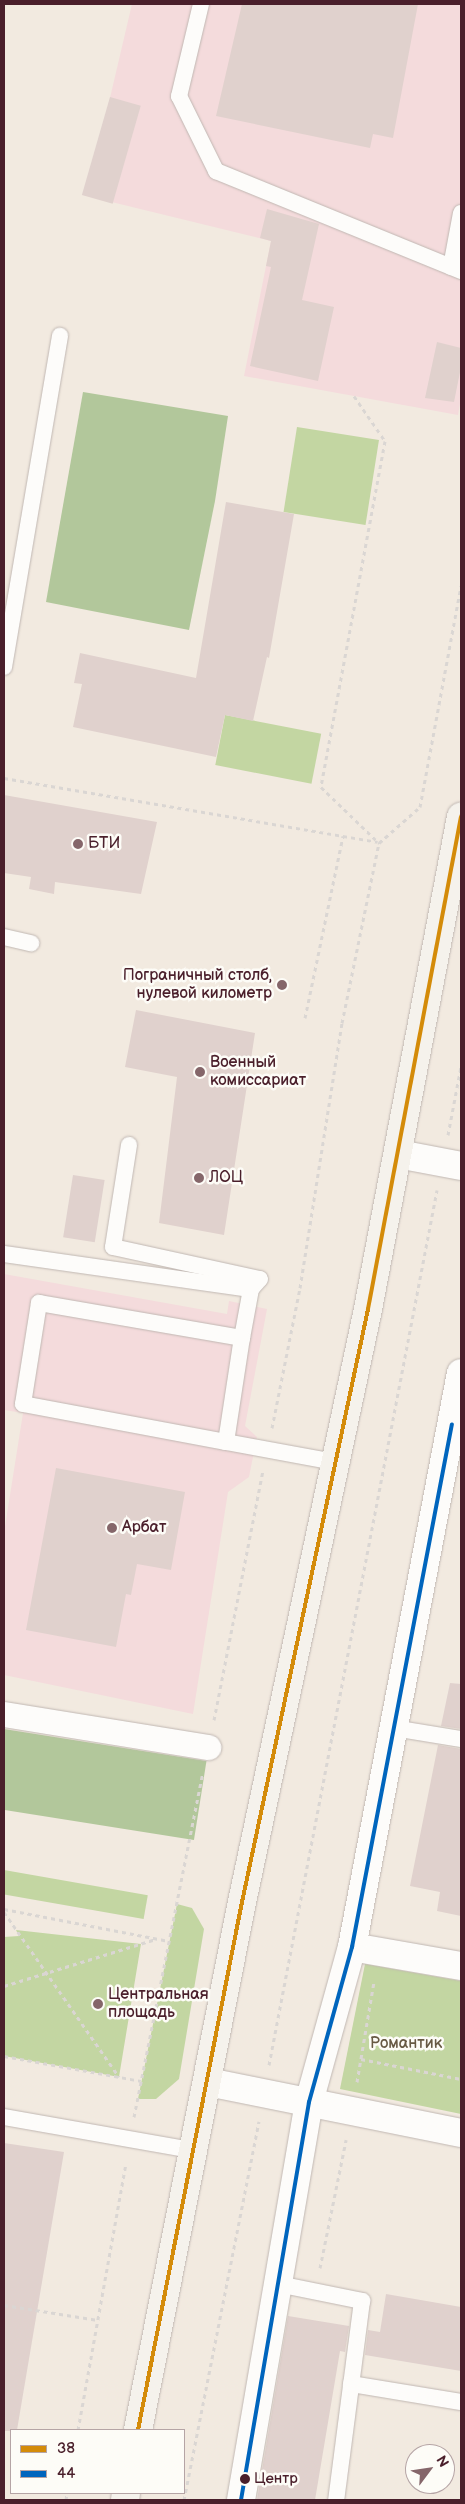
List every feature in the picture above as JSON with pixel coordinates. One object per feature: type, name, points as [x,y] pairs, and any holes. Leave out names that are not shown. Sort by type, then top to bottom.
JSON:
[{"type":"main road","points":[[138,2429],[191,2150],[208,2082],[244,1893],[398,1154],[461,817]]},
{"type":"street","points":[[398,1154],[452,1165]]},
{"type":"street","points":[[241,2500],[310,2102],[352,1947],[461,1373]]},
{"type":"street","points":[[4,1714],[208,1747]]},
{"type":"street","points":[[352,1947],[461,1966]]},
{"type":"street","points":[[208,2082],[461,2133]]},
{"type":"lane","points":[[201,4],[179,96],[216,171],[456,269],[461,214]]},
{"type":"lane","points":[[4,668],[60,336]]},
{"type":"lane","points":[[4,937],[31,943]]},
{"type":"lane","points":[[128,1145],[113,1246],[260,1279],[251,1288],[226,1442]]},
{"type":"lane","points":[[4,1254],[251,1288]]},
{"type":"lane","points":[[242,1338],[39,1303],[23,1404],[335,1462]]},
{"type":"lane","points":[[393,1728],[461,1739]]},
{"type":"lane","points":[[4,2117],[191,2150]]},
{"type":"lane","points":[[278,2284],[362,2302],[336,2500]]},
{"type":"lane","points":[[352,2384],[461,2402]]},
{"type":"path","points":[[354,396],[385,441],[321,786],[379,842]]},
{"type":"path","points":[[271,1432],[300,1288],[342,1023],[379,842],[420,807],[461,586]]},
{"type":"path","points":[[4,778],[379,842]]},
{"type":"path","points":[[305,1018],[343,836]]},
{"type":"path","points":[[184,2500],[264,2092],[452,1165],[461,1066]]},
{"type":"path","points":[[78,2429],[130,2140],[266,1461]]},
{"type":"path","points":[[4,1911],[169,1941]]},
{"type":"path","points":[[4,1911],[119,2077]]},
{"type":"path","points":[[4,1986],[158,1939]]},
{"type":"path","points":[[352,2111],[380,1952]]},
{"type":"path","points":[[4,2056],[142,2081]]},
{"type":"path","points":[[361,2059],[461,2079]]},
{"type":"path","points":[[4,2304],[98,2320]]},
{"type":"shaded area","points":[[132,4],[461,4],[461,398],[458,415],[244,376],[271,241],[87,196]]},
{"type":"shaded area","points":[[4,1274],[227,1314],[229,1301],[267,1309],[245,1426],[257,1437],[249,1477],[228,1492],[193,1714],[4,1675],[4,1533],[23,1413],[4,1410]]},
{"type":"green space","points":[[83,392],[228,416],[215,501],[189,630],[46,602]]},
{"type":"green space","points":[[297,427],[379,440],[366,525],[284,512]]},
{"type":"green space","points":[[225,715],[321,734],[311,784],[215,765]]},
{"type":"green space","points":[[4,1729],[206,1761],[194,1840],[4,1810]]},
{"type":"green space","points":[[4,1870],[148,1895],[144,1919],[4,1894]]},
{"type":"green space","points":[[177,1904],[192,1908],[204,1929],[179,2079],[156,2099],[138,2099]]},
{"type":"green space","points":[[16,1930],[141,1944],[119,2077],[4,2056],[4,1937],[19,1936]]},
{"type":"green space","name":"Романтик","points":[[365,1964],[461,1981],[461,2114],[340,2089]]},
{"type":"building","points":[[242,4],[418,4],[393,138],[373,134],[370,148],[216,116]]},
{"type":"building","points":[[110,97],[141,106],[113,204],[82,195]]},
{"type":"building","points":[[267,209],[319,224],[302,300],[334,307],[318,381],[250,366],[271,267],[266,266],[271,241],[260,238]]},
{"type":"building","points":[[437,342],[461,348],[461,367],[454,402],[425,398]]},
{"type":"building","points":[[226,502],[294,514],[269,658],[267,657],[253,721],[225,715],[216,757],[73,727],[82,684],[74,683],[80,653],[196,678]]},
{"type":"building","points":[[4,795],[157,822],[141,894],[55,882],[54,894],[29,889],[31,877],[4,873]]},
{"type":"building","points":[[136,1010],[255,1033],[224,1235],[159,1223],[177,1077],[125,1067]]},
{"type":"building","points":[[73,1175],[105,1180],[95,1242],[63,1237]]},
{"type":"building","name":"Арбат","points":[[56,1468],[185,1492],[171,1570],[137,1564],[131,1595],[126,1594],[116,1647],[26,1630]]},
{"type":"building","points":[[450,1683],[461,1684],[461,1729],[441,1726]]},
{"type":"building","points":[[438,1745],[461,1749],[461,1916],[437,1911],[440,1892],[410,1886]]},
{"type":"building","points":[[4,2143],[64,2152],[17,2429],[4,2431]]},
{"type":"building","points":[[386,2294],[461,2307],[461,2371],[365,2355],[368,2330],[380,2332]]},
{"type":"building","points":[[288,2316],[349,2326],[345,2352],[340,2351],[315,2500],[257,2500]]},
{"type":"transit line","name":"38","points":[[138,2429],[242,1902],[368,1309],[461,817]]},
{"type":"transit line","name":"44","points":[[241,2500],[309,2102],[352,1947],[452,1424]]},
{"type":"place","name":"БТИ","points":[[78,844]]},
{"type":"place","name":"Пограничный столб, нулевой километр","points":[[282,985]]},
{"type":"place","name":"Военный комиссариат","points":[[200,1072]]},
{"type":"place","name":"ЛОЦ","points":[[199,1178]]},
{"type":"place","name":"Арбат","points":[[112,1528]]},
{"type":"place","name":"Центральная площадь","points":[[98,2004]]},
{"type":"place","name":"Центр","points":[[245,2479]]}]
